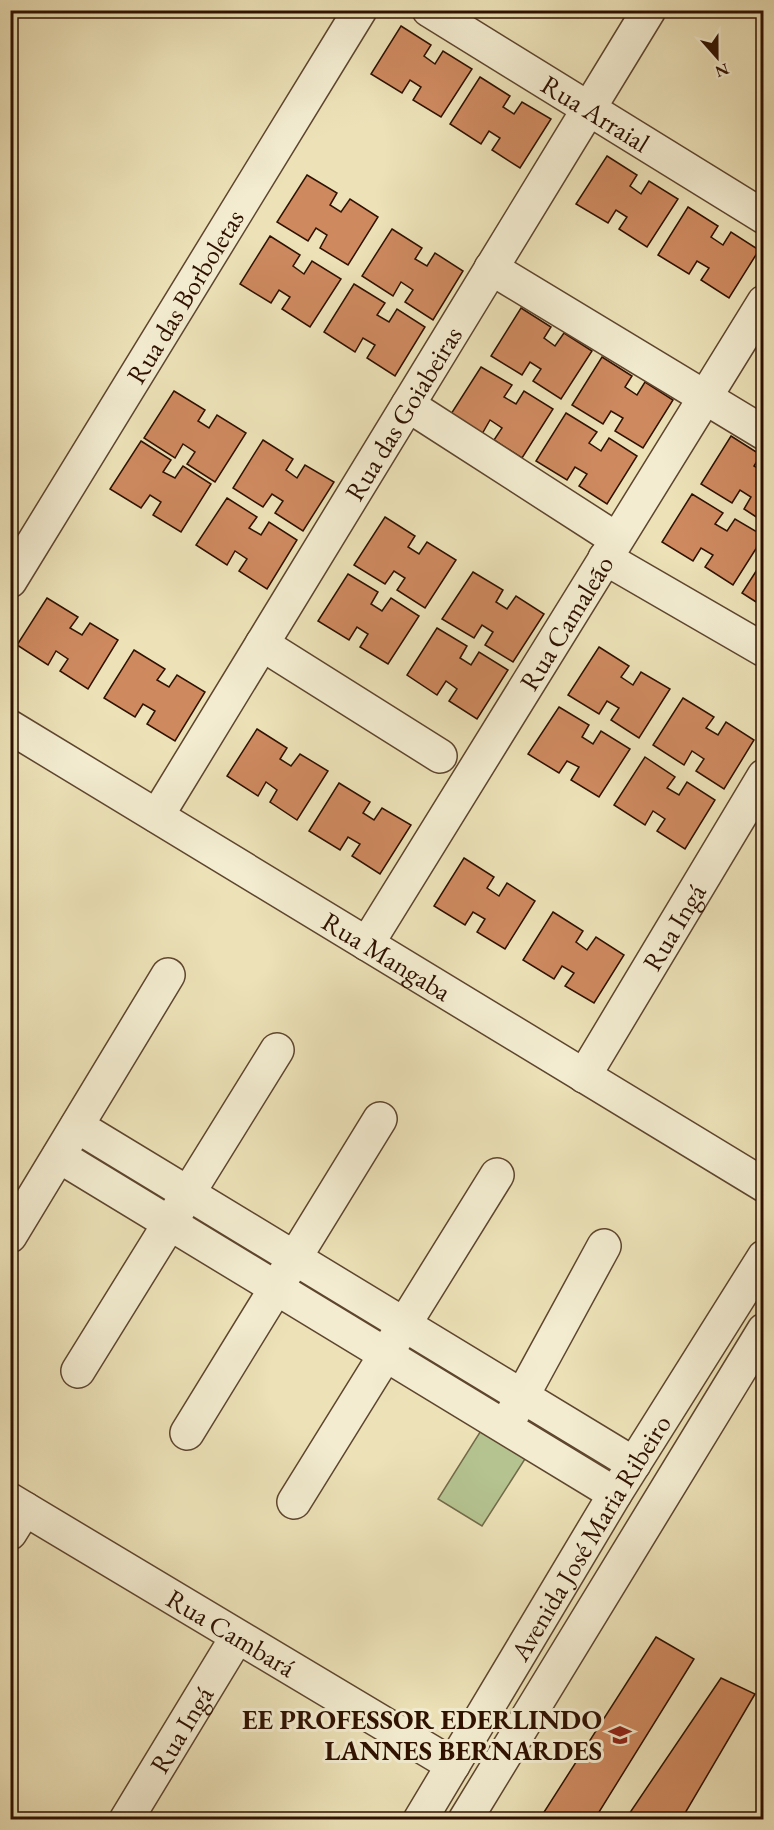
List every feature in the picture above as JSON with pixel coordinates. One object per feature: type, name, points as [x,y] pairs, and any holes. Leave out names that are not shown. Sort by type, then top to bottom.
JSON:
[{"type":"street","name":"Rua das Borboletas","points":[[10,581],[360,10]]},
{"type":"street","name":"Rua Arraial","points":[[429,10],[764,217]]},
{"type":"street","name":"Rua das Goiabeiras","points":[[157,816],[649,10]]},
{"type":"street","points":[[490,268],[764,433]]},
{"type":"street","name":"Rua Camaleão","points":[[367,944],[764,302]]},
{"type":"street","points":[[408,405],[611,548],[764,650]]},
{"type":"street","points":[[262,644],[440,756]]},
{"type":"street","name":"Rua Mangaba","points":[[10,727],[764,1185]]},
{"type":"street","name":"Rua Ingá","points":[[584,1076],[764,776]]},
{"type":"street","points":[[10,1236],[168,975]]},
{"type":"street","points":[[78,1371],[278,1050]]},
{"type":"street","points":[[187,1433],[380,1119]]},
{"type":"street","points":[[77,1126],[634,1464]]},
{"type":"street","points":[[59,1156],[615,1494]]},
{"type":"street","points":[[294,1502],[497,1175]]},
{"type":"street","points":[[505,1428],[604,1246]]},
{"type":"street","name":"Avenida José Maria Ribeiro","points":[[420,1820],[615,1494],[764,1257]]},
{"type":"street","name":"Avenida José Maria Ribeiro","points":[[465,1820],[762,1335]]},
{"type":"street","name":"Rua Cambará","points":[[15,1514],[237,1637],[453,1765]]},
{"type":"street","name":"Rua Ingá","points":[[126,1820],[237,1637]]},
{"type":"green space","points":[[482,1429],[525,1459],[482,1526],[438,1499]]},
{"type":"building","points":[[401,26],[431,45],[424,56],[435,64],[443,51],[472,69],[441,117],[413,100],[421,87],[410,80],[402,93],[371,74]]},
{"type":"building","points":[[480,77],[510,96],[503,107],[514,114],[522,102],[551,119],[520,168],[492,150],[500,138],[489,131],[481,144],[450,124]]},
{"type":"building","points":[[607,156],[637,175],[630,186],[641,194],[649,181],[678,199],[647,247],[619,229],[627,217],[616,210],[608,223],[576,204]]},
{"type":"building","points":[[307,175],[337,193],[330,205],[341,212],[350,199],[378,217],[348,265],[320,248],[327,235],[316,228],[308,241],[277,222]]},
{"type":"building","points":[[688,207],[718,226],[711,237],[723,245],[731,232],[759,250],[729,298],[701,280],[709,268],[697,261],[689,274],[658,255]]},
{"type":"building","points":[[392,229],[422,248],[415,259],[427,266],[435,253],[463,271],[433,320],[405,302],[413,290],[401,282],[393,296],[362,276]]},
{"type":"building","points":[[270,236],[300,255],[293,266],[304,274],[312,261],[341,279],[310,327],[282,309],[290,297],[279,290],[271,303],[240,284]]},
{"type":"building","points":[[354,284],[385,303],[377,315],[389,322],[397,309],[425,327],[395,376],[367,358],[375,345],[363,338],[355,352],[324,332]]},
{"type":"building","points":[[521,308],[551,327],[544,338],[555,346],[564,333],[592,351],[561,399],[533,381],[541,369],[530,362],[522,375],[491,356]]},
{"type":"building","points":[[602,357],[632,376],[625,387],[637,395],[645,382],[673,400],[643,448],[615,431],[623,418],[611,411],[603,424],[572,405]]},
{"type":"building","points":[[481,367],[512,385],[504,397],[516,404],[524,391],[553,409],[522,458],[494,440],[502,428],[490,420],[482,434],[451,414]]},
{"type":"building","points":[[174,391],[205,410],[198,421],[209,428],[217,415],[246,433],[215,482],[187,464],[195,452],[183,444],[175,458],[144,438]]},
{"type":"building","points":[[566,413],[597,432],[589,443],[601,451],[609,438],[637,456],[607,504],[579,486],[587,474],[575,467],[567,480],[536,461]]},
{"type":"building","points":[[731,436],[761,455],[754,466],[764,472],[764,522],[744,509],[751,497],[740,490],[732,503],[701,484]]},
{"type":"building","points":[[263,440],[293,459],[286,470],[297,478],[305,465],[334,482],[303,531],[275,513],[283,501],[272,494],[263,507],[233,488]]},
{"type":"building","points":[[141,441],[171,460],[163,472],[175,478],[183,466],[211,484],[181,532],[153,515],[161,502],[150,495],[141,508],[110,489]]},
{"type":"building","points":[[692,494],[723,513],[715,524],[727,531],[735,519],[764,536],[733,585],[705,567],[713,555],[701,548],[693,561],[662,542]]},
{"type":"building","points":[[227,498],[257,517],[249,528],[261,535],[269,522],[297,540],[267,589],[239,571],[247,559],[235,551],[227,565],[196,545]]},
{"type":"building","points":[[385,517],[415,536],[408,547],[419,554],[427,542],[456,560],[425,608],[397,590],[405,578],[394,571],[385,584],[354,565]]},
{"type":"building","points":[[764,559],[764,607],[742,593]]},
{"type":"building","points":[[473,572],[503,590],[496,602],[507,609],[516,596],[544,614],[513,662],[485,645],[493,632],[482,625],[474,638],[442,619]]},
{"type":"building","points":[[348,574],[378,592],[371,604],[382,611],[391,598],[419,616],[388,664],[360,647],[368,634],[357,627],[349,640],[318,621]]},
{"type":"building","points":[[47,598],[78,617],[70,628],[82,635],[90,623],[118,640],[88,689],[60,671],[68,659],[56,651],[48,665],[17,645]]},
{"type":"building","points":[[437,628],[467,646],[460,658],[471,665],[479,652],[508,670],[477,719],[449,701],[457,689],[446,681],[437,695],[407,675]]},
{"type":"building","points":[[599,647],[629,666],[621,677],[633,685],[641,672],[670,689],[639,738],[611,720],[619,708],[607,701],[599,714],[568,695]]},
{"type":"building","points":[[134,650],[165,669],[157,680],[169,687],[177,675],[205,692],[175,741],[147,724],[155,711],[143,704],[135,717],[104,698]]},
{"type":"building","points":[[683,698],[714,717],[706,728],[718,735],[726,722],[754,740],[724,789],[696,771],[704,759],[692,751],[684,765],[653,745]]},
{"type":"building","points":[[559,707],[589,725],[582,737],[593,744],[601,731],[630,749],[599,797],[571,780],[579,767],[567,761],[559,773],[528,754]]},
{"type":"building","points":[[257,729],[287,748],[280,759],[291,766],[300,754],[328,771],[297,820],[270,802],[277,790],[266,782],[258,796],[227,776]]},
{"type":"building","points":[[645,757],[675,777],[667,788],[679,795],[687,782],[715,800],[685,849],[657,831],[665,819],[653,811],[645,825],[614,805]]},
{"type":"building","points":[[339,783],[370,802],[363,813],[374,820],[382,808],[411,825],[380,874],[352,856],[360,844],[348,837],[340,850],[309,831]]},
{"type":"building","points":[[464,858],[494,877],[487,888],[499,896],[507,883],[535,901],[505,949],[477,932],[485,919],[473,912],[465,925],[434,906]]},
{"type":"building","points":[[553,912],[583,931],[576,942],[587,950],[596,937],[624,955],[594,1003],[565,986],[574,973],[562,966],[554,979],[523,960]]},
{"type":"building","name":"EE PROFESSOR EDERLINDO LANNES BERNARDES","points":[[656,1637],[694,1659],[599,1812],[611,1820],[539,1820]]},
{"type":"building","name":"EE PROFESSOR EDERLINDO LANNES BERNARDES","points":[[721,1678],[755,1694],[681,1820],[625,1820]]},
{"type":"place","name":"EE PROFESSOR EDERLINDO LANNES BERNARDES","points":[[620,1735]]}]
